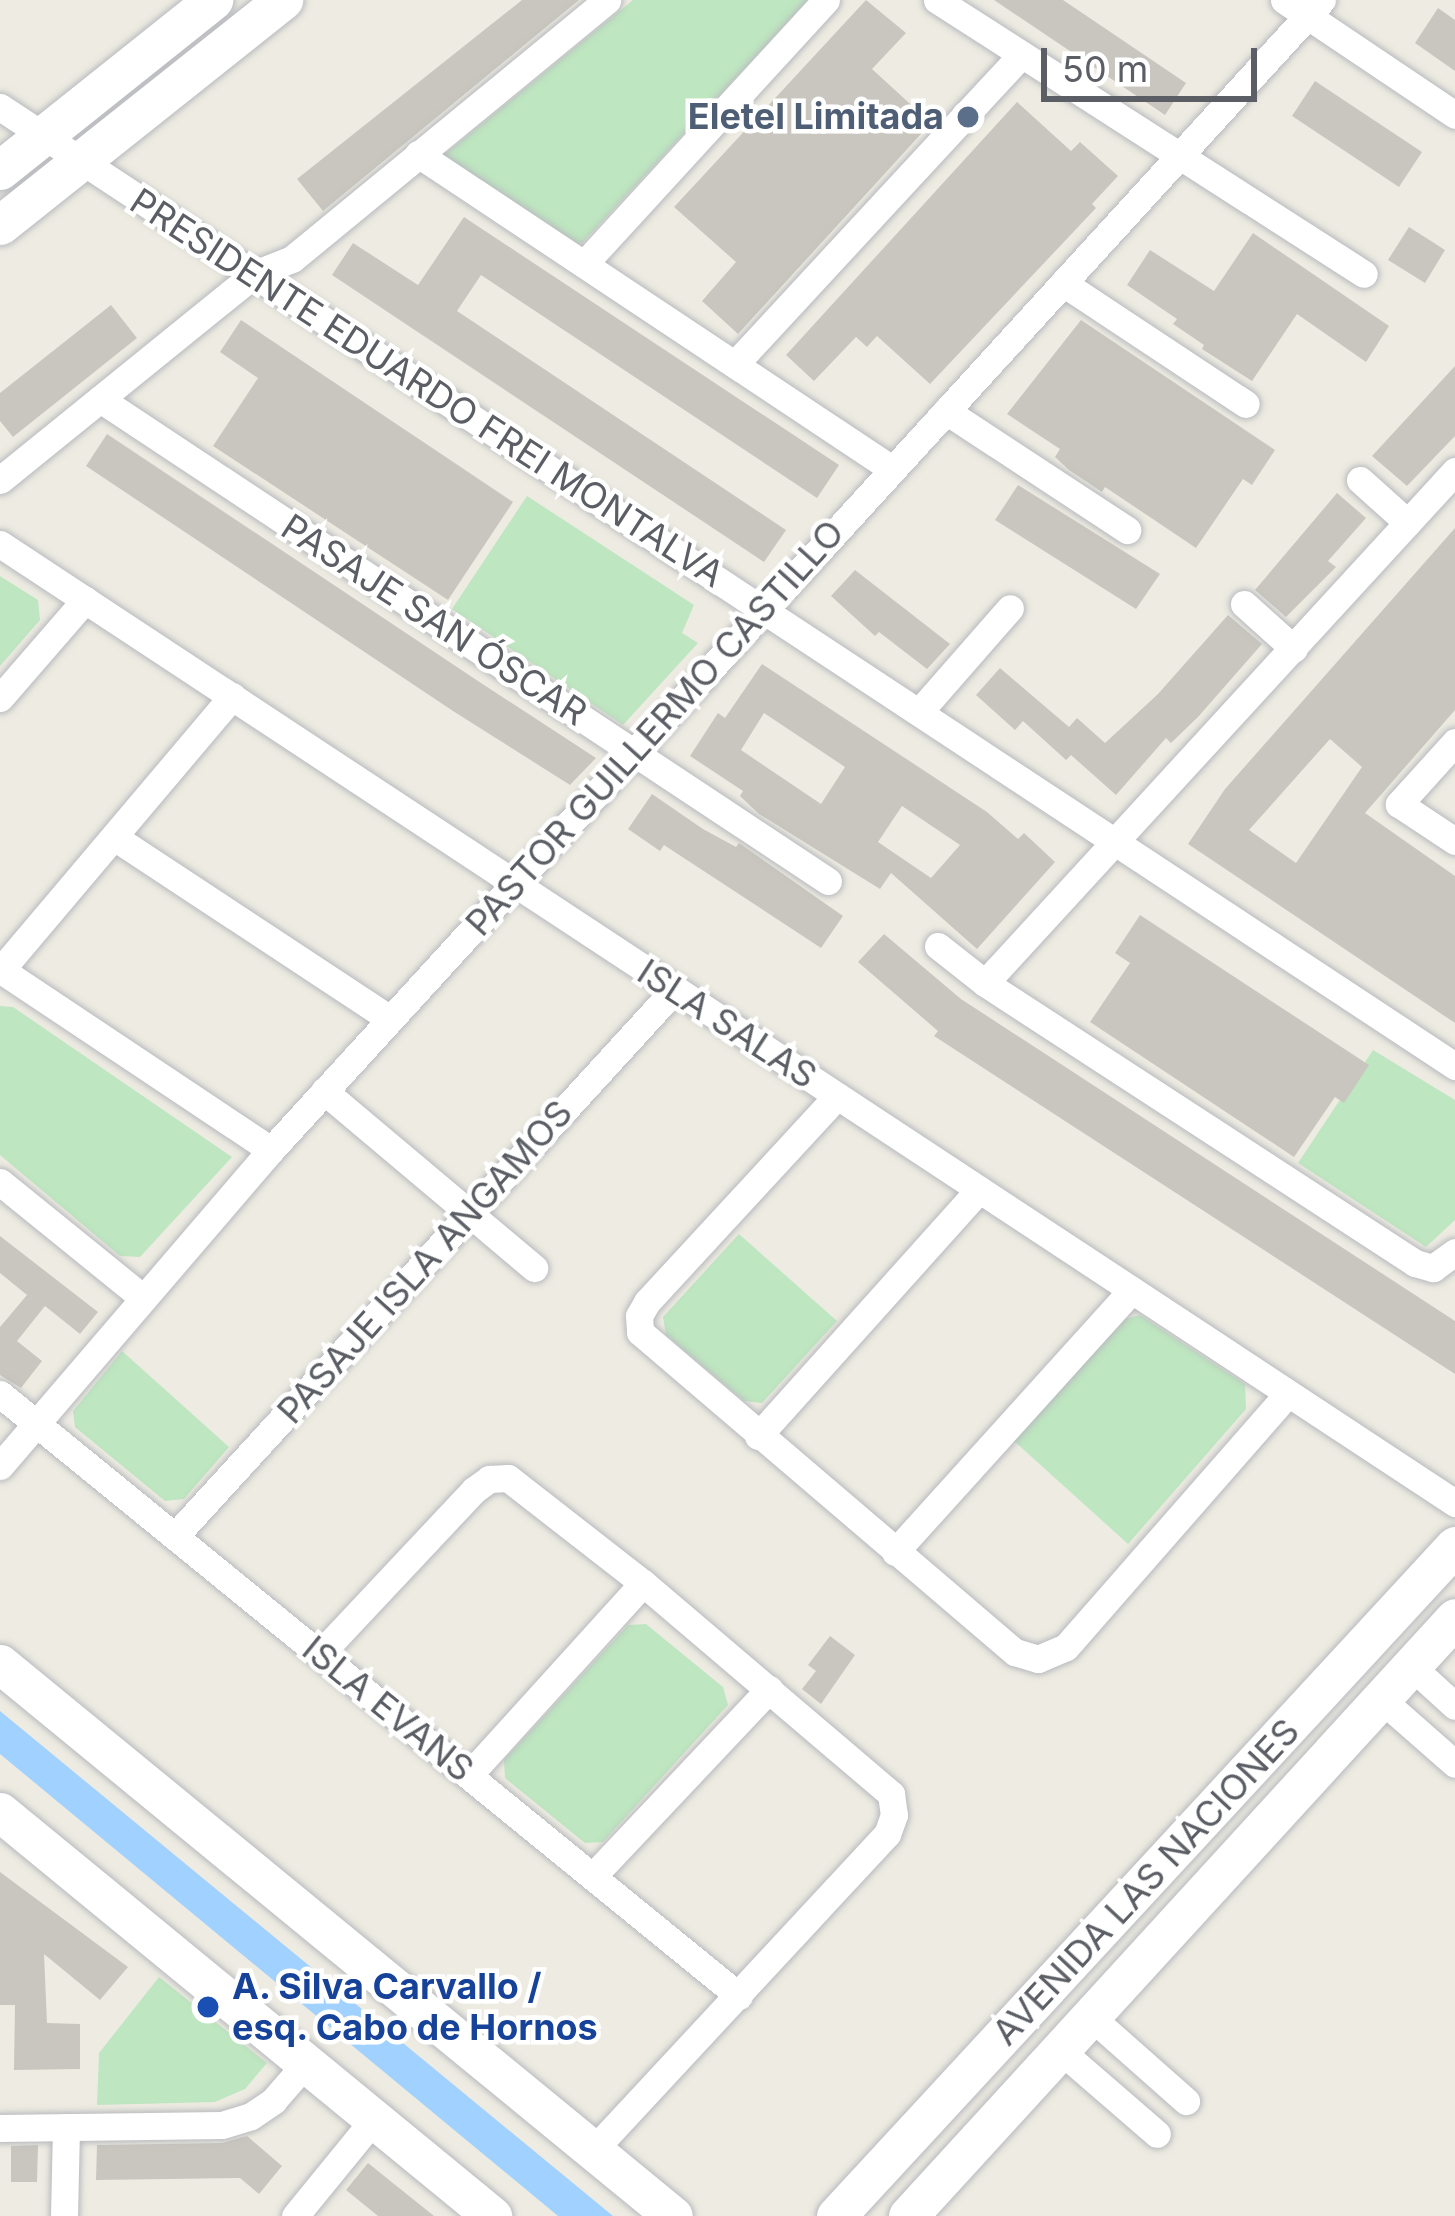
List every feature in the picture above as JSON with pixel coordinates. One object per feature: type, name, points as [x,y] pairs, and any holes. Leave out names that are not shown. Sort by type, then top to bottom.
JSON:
[{"type":"street","points":[[0,170],[213,0]]},
{"type":"street","points":[[0,225],[283,0]]},
{"type":"street","points":[[0,480],[254,274],[292,259],[607,0]]},
{"type":"street","points":[[584,264],[826,0]]},
{"type":"street","points":[[937,0],[1364,274]]},
{"type":"street","points":[[1304,5],[1455,115]]},
{"type":"street","name":"PASTOR GUILLERMO CASTILLO","points":[[0,1466],[141,1296],[271,1150],[1177,158],[1304,5]]},
{"type":"street","points":[[735,364],[1022,55]]},
{"type":"street","name":"PRESIDENTE EDUARDO FREI MONTALVA","points":[[0,107],[1455,1066]]},
{"type":"street","points":[[418,154],[892,469]]},
{"type":"street","points":[[1063,283],[1246,404]]},
{"type":"street","name":"PASAJE SAN ÓSCAR","points":[[100,399],[828,881]]},
{"type":"street","points":[[946,411],[1127,530]]},
{"type":"street","points":[[985,982],[1091,866],[1118,844],[1455,471]]},
{"type":"street","points":[[1360,480],[1408,523]]},
{"type":"street","name":"ISLA SALAS","points":[[0,544],[1455,1503]]},
{"type":"street","points":[[0,698],[85,600]]},
{"type":"street","points":[[1244,604],[1294,649]]},
{"type":"street","points":[[919,712],[1010,608]]},
{"type":"street","points":[[232,696],[1,970],[271,1150]]},
{"type":"street","points":[[1455,742],[1399,804],[1455,842]]},
{"type":"street","points":[[114,837],[390,1018]]},
{"type":"street","points":[[0,926],[22,945]]},
{"type":"street","points":[[938,946],[985,982],[1415,1263],[1444,1260]]},
{"type":"street","name":"PASAJE ISLA ANGAMOS","points":[[176,1536],[675,988]]},
{"type":"street","points":[[324,1091],[534,1268]]},
{"type":"street","points":[[837,1096],[639,1316],[644,1339],[1015,1652],[1038,1658],[1058,1653],[1288,1393]]},
{"type":"street","points":[[0,1182],[141,1296]]},
{"type":"street","points":[[758,1436],[979,1190]]},
{"type":"street","points":[[895,1552],[1132,1290]]},
{"type":"street","name":"ISLA EVANS","points":[[0,1394],[740,1996]]},
{"type":"street","points":[[320,1654],[473,1490],[489,1480],[518,1482],[770,1688],[891,1794],[894,1815],[887,1834],[593,2150]]},
{"type":"street","name":"AVENIDA LAS NACIONES","points":[[836,2216],[1455,1546]]},
{"type":"street","points":[[469,1775],[643,1583]]},
{"type":"street","name":"AVENIDA LAS NACIONES","points":[[908,2216],[1455,1618]]},
{"type":"street","points":[[0,1664],[673,2216]]},
{"type":"street","points":[[1411,1666],[1455,1706]]},
{"type":"street","points":[[593,1876],[770,1688]]},
{"type":"street","points":[[1381,1699],[1455,1764]]},
{"type":"street","points":[[4,1823],[491,2216]]},
{"type":"street","points":[[1091,2017],[1186,2101]]},
{"type":"street","points":[[1060,2050],[1157,2134]]},
{"type":"street","points":[[0,2128],[223,2125],[251,2116],[274,2101],[306,2063]]},
{"type":"street","points":[[295,2216],[374,2119]]},
{"type":"street","points":[[64,2216],[66,2127]]},
{"type":"green space","points":[[633,0],[808,0],[583,242],[575,244],[444,155]]},
{"type":"green space","points":[[527,496],[694,605],[682,633],[698,643],[623,725],[452,609]]},
{"type":"green space","points":[[0,576],[38,600],[40,620],[0,666]]},
{"type":"green space","points":[[0,1006],[13,1007],[232,1157],[140,1257],[120,1256],[0,1155]]},
{"type":"green space","points":[[1373,1050],[1455,1100],[1455,1220],[1426,1247],[1298,1163]]},
{"type":"green space","points":[[739,1234],[837,1321],[762,1403],[744,1401],[666,1335],[663,1317]]},
{"type":"green space","points":[[1140,1315],[1245,1384],[1246,1409],[1128,1544],[1014,1441],[1121,1320]]},
{"type":"green space","points":[[122,1351],[229,1447],[184,1499],[165,1501],[75,1427],[73,1411]]},
{"type":"green space","points":[[646,1624],[723,1687],[728,1705],[603,1842],[585,1843],[505,1778],[504,1760],[628,1625]]},
{"type":"green space","points":[[159,1977],[267,2063],[245,2089],[215,2102],[97,2105],[99,2053]]},
{"type":"water","points":[[0,1711],[613,2216],[558,2216],[0,1754]]},
{"type":"building","points":[[522,0],[579,0],[323,211],[297,179]]},
{"type":"building","points":[[866,0],[906,33],[872,69],[931,123],[738,334],[702,301],[736,262],[674,207]]},
{"type":"building","points":[[994,0],[1063,0],[1186,83],[1165,115]]},
{"type":"building","points":[[1438,8],[1455,20],[1455,71],[1415,43]]},
{"type":"building","points":[[1315,81],[1422,152],[1399,187],[1292,116]]},
{"type":"building","points":[[1017,102],[1071,151],[1080,142],[1118,176],[1092,204],[1096,208],[930,384],[877,336],[867,347],[856,337],[814,381],[786,355]]},
{"type":"building","points":[[464,217],[839,465],[817,498],[481,275],[457,311],[786,530],[764,562],[332,275],[353,243],[418,285]]},
{"type":"building","points":[[1409,227],[1445,250],[1425,283],[1388,260]]},
{"type":"building","points":[[1253,233],[1389,326],[1366,362],[1297,314],[1252,381],[1202,349],[1204,345],[1173,324],[1177,319],[1127,285],[1150,250],[1214,291]]},
{"type":"building","points":[[111,305],[137,338],[13,437],[0,421],[0,393]]},
{"type":"building","points":[[241,320],[513,502],[448,600],[213,446],[258,378],[220,352]]},
{"type":"building","points":[[1081,320],[1275,450],[1252,485],[1243,479],[1196,548],[1105,487],[1102,492],[1069,470],[1055,457],[1060,449],[1007,414]]},
{"type":"building","points":[[1455,366],[1455,436],[1407,486],[1372,456]]},
{"type":"building","points":[[107,434],[596,758],[570,785],[453,711],[86,466]]},
{"type":"building","points":[[1018,485],[1160,574],[1136,609],[995,520]]},
{"type":"building","points":[[1337,493],[1366,518],[1328,561],[1336,567],[1286,617],[1255,590]]},
{"type":"building","points":[[1455,528],[1455,710],[1365,813],[1455,876],[1455,1023],[1188,844],[1225,789]],"holes":[[[1330,739],[1362,767],[1296,863],[1249,830]]]},
{"type":"building","points":[[855,570],[950,644],[927,669],[879,632],[875,636],[831,596]]},
{"type":"building","points":[[1228,615],[1262,644],[1198,717],[1171,743],[1166,738],[1116,795],[1071,755],[1066,760],[1023,721],[1015,730],[976,695],[1000,668],[1069,727],[1077,718],[1105,743],[1158,694]]},
{"type":"building","points":[[762,664],[987,812],[1018,839],[1024,833],[1055,862],[977,949],[891,873],[880,889],[759,814],[740,796],[743,791],[690,756],[718,713],[725,718]],"holes":[[[764,713],[845,767],[821,804],[741,750]],[[902,806],[960,845],[931,878],[878,842]]]},
{"type":"building","points":[[652,794],[703,829],[736,847],[739,843],[843,916],[821,948],[664,845],[660,851],[628,829]]},
{"type":"building","points":[[1140,915],[1369,1065],[1344,1103],[1335,1097],[1294,1157],[1090,1022],[1130,963],[1115,953]]},
{"type":"building","points":[[884,934],[961,999],[1455,1321],[1455,1374],[934,1036],[938,1031],[858,962]]},
{"type":"building","points":[[0,1236],[98,1312],[80,1334],[45,1306],[17,1341],[42,1361],[21,1388],[0,1375],[0,1327],[27,1295],[0,1273]]},
{"type":"building","points":[[830,1636],[855,1655],[821,1704],[802,1689],[816,1671],[808,1665]]},
{"type":"building","points":[[0,1872],[128,1967],[100,2000],[44,1954],[47,2023],[80,2024],[80,2069],[14,2070],[15,2005],[0,2005]]},
{"type":"building","points":[[247,2136],[282,2166],[259,2194],[240,2178],[96,2180],[97,2145],[222,2143]]},
{"type":"building","points":[[38,2145],[37,2182],[11,2182],[11,2146]]},
{"type":"building","points":[[368,2163],[434,2216],[378,2216],[346,2190]]},
{"type":"place","name":"Eletel Limitada","points":[[968,117]]},
{"type":"place","name":"A. Silva Carvallo / esq. Cabo de Hornos","points":[[208,2007]]}]
